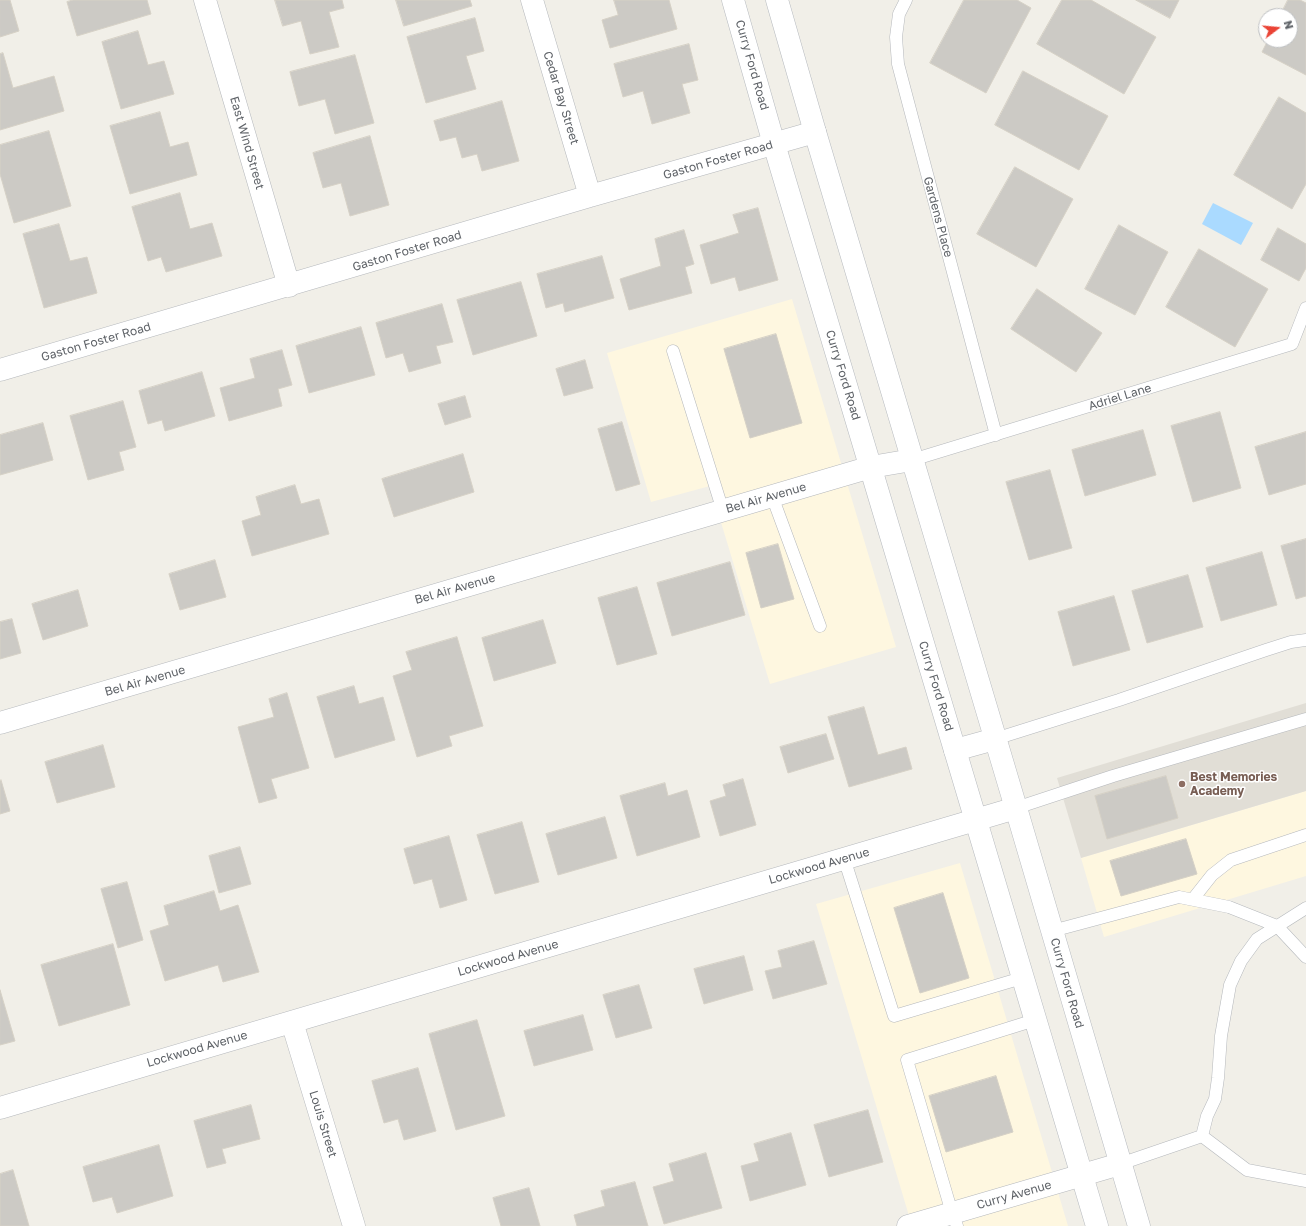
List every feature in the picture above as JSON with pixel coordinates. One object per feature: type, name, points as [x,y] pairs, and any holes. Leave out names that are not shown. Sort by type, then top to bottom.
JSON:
[{"type":"street","name":"East Wind Street","points":[[205,0],[289,286]]},
{"type":"street","name":"Cedar Bay Street","points":[[532,0],[590,196]]},
{"type":"street","name":"Curry Ford Road","points":[[733,0],[774,144],[1097,1226]]},
{"type":"street","name":"Curry Ford Road","points":[[777,0],[814,132],[1139,1226]]},
{"type":"street","name":"Gaston Foster Road","points":[[0,370],[590,196],[814,132]]},
{"type":"street","name":"Bel Air Avenue","points":[[0,724],[871,467],[912,460]]},
{"type":"street","points":[[955,750],[995,739]]},
{"type":"street","name":"Lockwood Avenue","points":[[0,1108],[1016,808]]},
{"type":"street","name":"Louis Street","points":[[292,1022],[354,1226]]},
{"type":"street","name":"Curry Avenue","points":[[908,1226],[954,1220],[1082,1175],[1120,1164]]},
{"type":"lane","name":"Gardens Place","points":[[906,0],[899,14],[896,37],[898,64],[996,435]]},
{"type":"lane","name":"Adriel Lane","points":[[912,460],[1292,344],[1306,308]]},
{"type":"lane","points":[[673,351],[723,511]]},
{"type":"lane","points":[[772,496],[820,626]]},
{"type":"lane","points":[[995,739],[1119,700],[1291,642],[1306,640]]},
{"type":"lane","points":[[1016,808],[1101,780],[1306,719]]},
{"type":"lane","points":[[1193,899],[1212,875],[1231,860],[1306,835]]},
{"type":"lane","points":[[844,858],[894,1016],[1022,978]]},
{"type":"lane","points":[[1052,931],[1179,897],[1229,906],[1277,926],[1306,957]]},
{"type":"lane","points":[[1202,1136],[1207,1116],[1215,1099],[1221,1036],[1230,985],[1241,961],[1257,939],[1306,908]]},
{"type":"lane","points":[[954,1220],[907,1060],[1035,1020]]},
{"type":"lane","points":[[1120,1164],[1202,1136]]},
{"type":"lane","points":[[1202,1136],[1247,1170],[1306,1181]]},
{"type":"shaded area","points":[[792,299],[896,647],[770,684],[710,486],[651,502],[607,353]]},
{"type":"shaded area","name":"Best Memories Academy","points":[[1306,703],[1306,791],[1081,858],[1057,778]]},
{"type":"shaded area","points":[[1306,791],[1306,876],[1104,937],[1081,858]]},
{"type":"shaded area","points":[[960,863],[1068,1226],[912,1226],[816,904]]},
{"type":"water","points":[[1213,203],[1253,223],[1241,245],[1202,224]]},
{"type":"building","points":[[0,0],[10,0],[19,31],[0,37]]},
{"type":"building","points":[[73,0],[147,0],[151,14],[77,36],[67,2]]},
{"type":"building","points":[[275,0],[342,0],[344,8],[329,12],[339,47],[310,54],[301,21],[283,26]]},
{"type":"building","points":[[396,0],[470,0],[472,6],[404,26]]},
{"type":"building","points":[[614,0],[669,0],[677,29],[610,48],[602,20],[618,15]]},
{"type":"building","points":[[964,0],[1017,0],[1031,8],[986,93],[930,63]]},
{"type":"building","points":[[1062,0],[1091,0],[1156,37],[1124,94],[1037,44]]},
{"type":"building","points":[[1136,0],[1179,0],[1170,18]]},
{"type":"building","points":[[1288,0],[1300,0],[1306,3],[1306,75],[1262,52],[1264,48],[1298,48],[1298,8],[1284,8]]},
{"type":"building","points":[[475,18],[484,51],[466,56],[476,89],[426,103],[407,37]]},
{"type":"building","points":[[138,31],[148,65],[164,61],[174,94],[121,109],[102,42]]},
{"type":"building","points":[[689,44],[698,80],[682,84],[690,113],[652,124],[643,91],[623,97],[614,64]]},
{"type":"building","points":[[3,53],[13,88],[54,76],[64,111],[0,130],[0,54]]},
{"type":"building","points":[[355,55],[374,123],[335,134],[325,99],[299,106],[290,72]]},
{"type":"building","points":[[1023,71],[1108,116],[1079,170],[995,125]]},
{"type":"building","points":[[1279,97],[1306,113],[1306,184],[1292,209],[1234,175]]},
{"type":"building","points":[[502,101],[519,161],[482,171],[477,154],[462,158],[456,137],[440,141],[434,121]]},
{"type":"building","points":[[160,112],[170,147],[188,142],[197,175],[130,194],[110,126]]},
{"type":"building","points":[[49,131],[71,206],[14,223],[0,174],[0,145]]},
{"type":"building","points":[[370,136],[389,205],[350,216],[341,183],[323,188],[313,153]]},
{"type":"building","points":[[1015,167],[1073,199],[1036,267],[977,234]]},
{"type":"building","points":[[180,193],[190,229],[212,223],[222,256],[166,272],[161,257],[148,261],[132,207]]},
{"type":"building","points":[[758,208],[778,280],[739,291],[735,277],[711,284],[700,245],[739,233],[733,215]]},
{"type":"building","points":[[59,224],[70,261],[87,257],[97,293],[44,308],[23,234]]},
{"type":"building","points":[[1119,225],[1168,252],[1135,315],[1085,289]]},
{"type":"building","points":[[1278,228],[1306,244],[1306,268],[1299,281],[1261,260]]},
{"type":"building","points":[[684,230],[694,264],[685,267],[692,293],[629,310],[620,279],[661,266],[655,239]]},
{"type":"building","points":[[1199,249],[1268,289],[1235,347],[1166,307]]},
{"type":"building","points":[[602,256],[614,298],[565,312],[563,303],[546,308],[537,274]]},
{"type":"building","points":[[521,282],[537,336],[473,355],[457,300]]},
{"type":"building","points":[[1037,289],[1102,333],[1076,372],[1011,329]]},
{"type":"building","points":[[442,304],[453,342],[436,346],[441,363],[409,372],[403,353],[386,358],[376,323]]},
{"type":"building","points":[[361,327],[375,375],[309,393],[296,346]]},
{"type":"building","points":[[776,334],[802,423],[750,438],[724,349]]},
{"type":"building","points":[[282,350],[292,385],[278,389],[282,406],[229,421],[220,388],[255,378],[250,359]]},
{"type":"building","points":[[585,360],[593,388],[564,396],[556,369]]},
{"type":"building","points":[[202,372],[215,416],[165,431],[162,420],[148,424],[139,391]]},
{"type":"building","points":[[465,396],[471,417],[445,425],[438,404]]},
{"type":"building","points":[[123,401],[136,447],[119,452],[124,470],[88,480],[70,416]]},
{"type":"building","points":[[1220,412],[1241,488],[1193,502],[1171,426]]},
{"type":"building","points":[[622,422],[640,484],[616,491],[598,429]]},
{"type":"building","points":[[43,423],[53,460],[0,475],[0,435]]},
{"type":"building","points":[[1143,430],[1156,475],[1085,496],[1072,450]]},
{"type":"building","points":[[1306,432],[1306,484],[1269,495],[1255,447]]},
{"type":"building","points":[[463,454],[474,492],[394,517],[382,479]]},
{"type":"building","points":[[1050,470],[1072,548],[1029,560],[1006,482]]},
{"type":"building","points":[[295,485],[301,504],[319,499],[329,534],[252,556],[242,521],[261,515],[256,497]]},
{"type":"building","points":[[1306,539],[1306,596],[1296,599],[1281,546]]},
{"type":"building","points":[[778,544],[794,599],[761,608],[746,553]]},
{"type":"building","points":[[1262,552],[1277,605],[1221,621],[1206,568]]},
{"type":"building","points":[[215,560],[226,597],[180,610],[169,574]]},
{"type":"building","points":[[730,562],[745,615],[672,636],[657,583]]},
{"type":"building","points":[[1188,575],[1203,627],[1147,643],[1132,591]]},
{"type":"building","points":[[637,587],[657,654],[617,665],[598,598]]},
{"type":"building","points":[[78,590],[88,626],[43,640],[32,604]]},
{"type":"building","points":[[1114,596],[1130,650],[1073,666],[1058,612]]},
{"type":"building","points":[[12,619],[21,653],[0,659],[0,622]]},
{"type":"building","points":[[543,620],[556,663],[494,681],[482,638]]},
{"type":"building","points":[[457,637],[483,726],[449,736],[452,746],[417,757],[393,676],[412,670],[406,652]]},
{"type":"building","points":[[354,686],[359,704],[383,697],[395,740],[335,758],[317,697]]},
{"type":"building","points":[[287,693],[309,768],[271,779],[277,798],[259,803],[238,727],[274,717],[269,699]]},
{"type":"building","points":[[864,707],[878,755],[906,747],[912,769],[849,787],[828,717]]},
{"type":"building","points":[[826,734],[834,759],[788,773],[780,747]]},
{"type":"building","points":[[103,745],[115,787],[57,803],[45,762]]},
{"type":"building","points":[[1166,776],[1178,818],[1107,839],[1095,796]]},
{"type":"building","points":[[743,779],[756,825],[720,836],[710,801],[726,796],[723,785]]},
{"type":"building","points":[[1,780],[10,811],[0,814],[0,781]]},
{"type":"building","points":[[665,783],[668,796],[687,790],[700,837],[637,856],[620,796]]},
{"type":"building","points":[[605,817],[617,858],[558,875],[546,834]]},
{"type":"building","points":[[522,822],[539,882],[495,894],[477,835]]},
{"type":"building","points":[[449,836],[467,900],[440,908],[432,879],[414,884],[404,849]]},
{"type":"building","points":[[1186,839],[1197,874],[1121,896],[1110,861]]},
{"type":"building","points":[[240,847],[251,884],[219,893],[209,856]]},
{"type":"building","points":[[127,882],[143,940],[118,948],[101,889]]},
{"type":"building","points":[[214,891],[220,911],[238,905],[259,972],[223,982],[218,965],[165,981],[150,931],[169,925],[164,906]]},
{"type":"building","points":[[943,893],[969,978],[920,993],[894,908]]},
{"type":"building","points":[[814,941],[827,984],[773,999],[765,971],[782,967],[778,951]]},
{"type":"building","points":[[113,944],[130,1005],[59,1026],[41,965]]},
{"type":"building","points":[[744,956],[753,990],[704,1004],[694,969]]},
{"type":"building","points":[[639,985],[652,1028],[616,1038],[603,995]]},
{"type":"building","points":[[0,990],[15,1041],[0,1045]]},
{"type":"building","points":[[583,1015],[593,1050],[534,1066],[524,1031]]},
{"type":"building","points":[[477,1020],[505,1116],[456,1130],[429,1034]]},
{"type":"building","points":[[418,1068],[436,1131],[404,1140],[398,1119],[384,1123],[372,1081]]},
{"type":"building","points":[[996,1076],[1013,1132],[946,1152],[929,1096]]},
{"type":"building","points":[[251,1105],[260,1139],[222,1149],[226,1163],[207,1168],[194,1121]]},
{"type":"building","points":[[868,1110],[883,1162],[829,1177],[814,1125]]},
{"type":"building","points":[[791,1133],[806,1185],[750,1201],[741,1166],[759,1161],[754,1144]]},
{"type":"building","points":[[159,1145],[173,1196],[117,1213],[112,1197],[93,1202],[83,1167]]},
{"type":"building","points":[[706,1153],[722,1208],[664,1224],[653,1187],[674,1181],[669,1164]]},
{"type":"building","points":[[13,1170],[29,1226],[0,1226],[0,1174]]},
{"type":"building","points":[[635,1182],[648,1226],[577,1226],[574,1215],[605,1206],[601,1191]]},
{"type":"building","points":[[529,1188],[540,1226],[501,1226],[493,1198]]},
{"type":"place","name":"Best Memories Academy","points":[[1182,784]]}]
